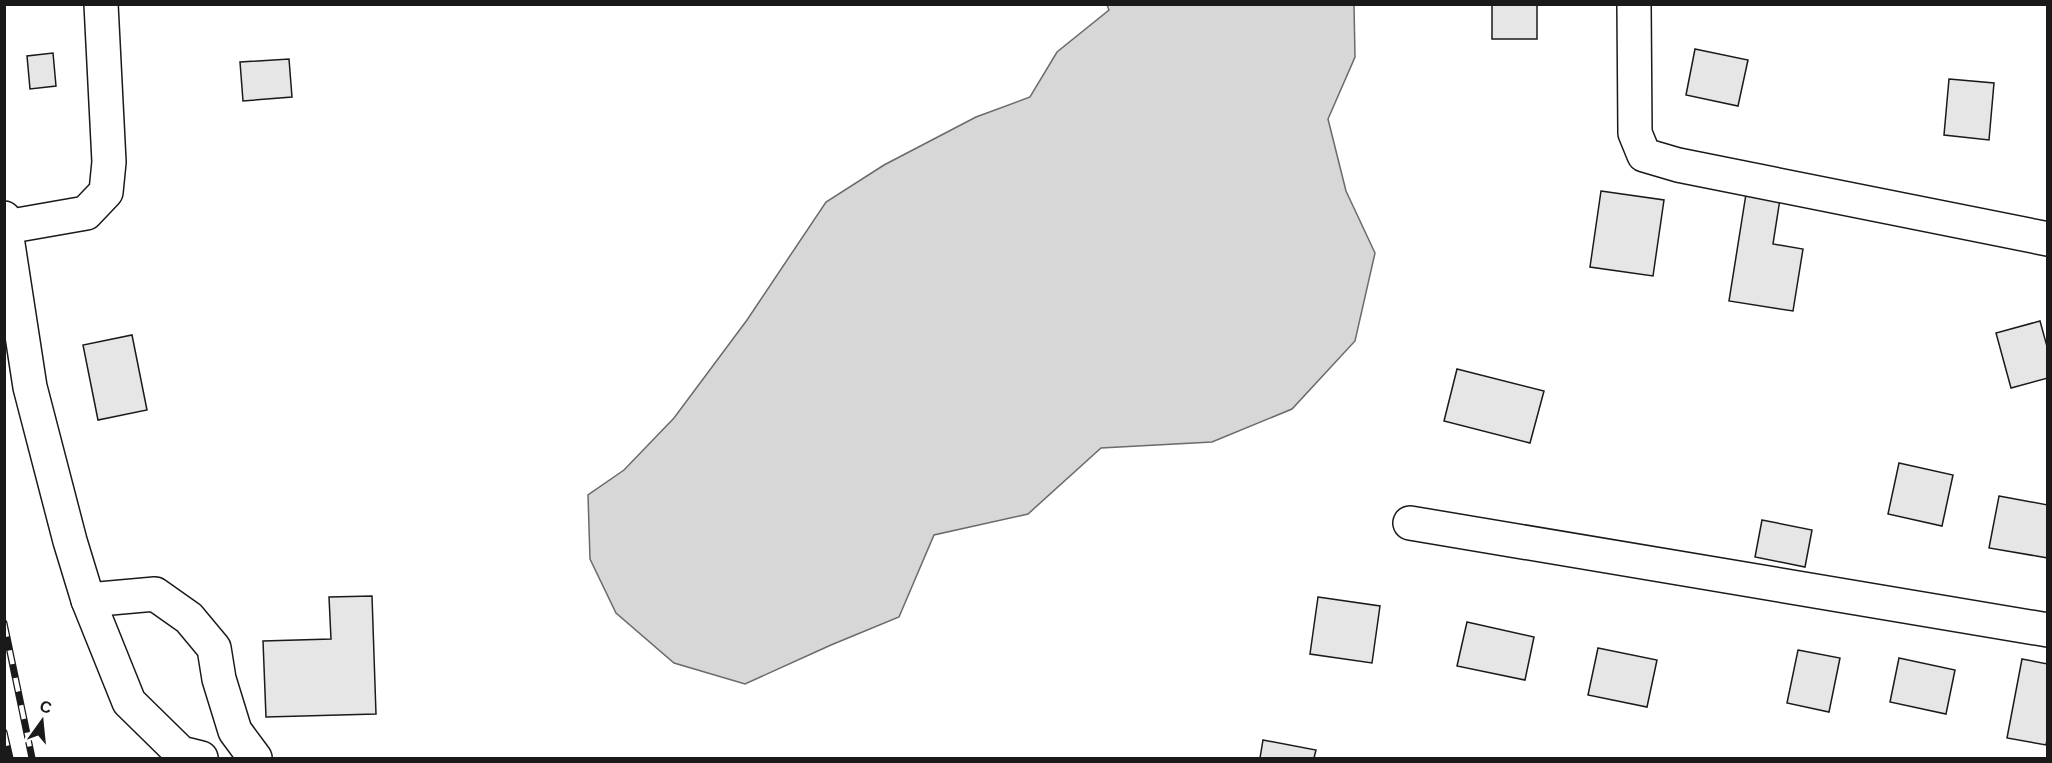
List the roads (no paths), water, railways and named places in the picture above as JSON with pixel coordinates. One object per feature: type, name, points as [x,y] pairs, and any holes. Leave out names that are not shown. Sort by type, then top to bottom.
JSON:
[{"type":"street","points":[[101,4],[109,162],[106,192],[86,213],[5,223],[30,387],[70,541],[88,600],[129,702],[181,753],[201,759]]},
{"type":"street","points":[[1634,4],[1635,133],[1644,155],[1678,165],[2048,238]]},
{"type":"street","points":[[1410,523],[2048,630]]},
{"type":"street","points":[[88,600],[155,594],[189,618],[214,648],[219,680],[235,731],[255,759]]},
{"type":"railway","points":[[4,623],[32,758]]},
{"type":"railway","points":[[4,732],[10,758]]}]
